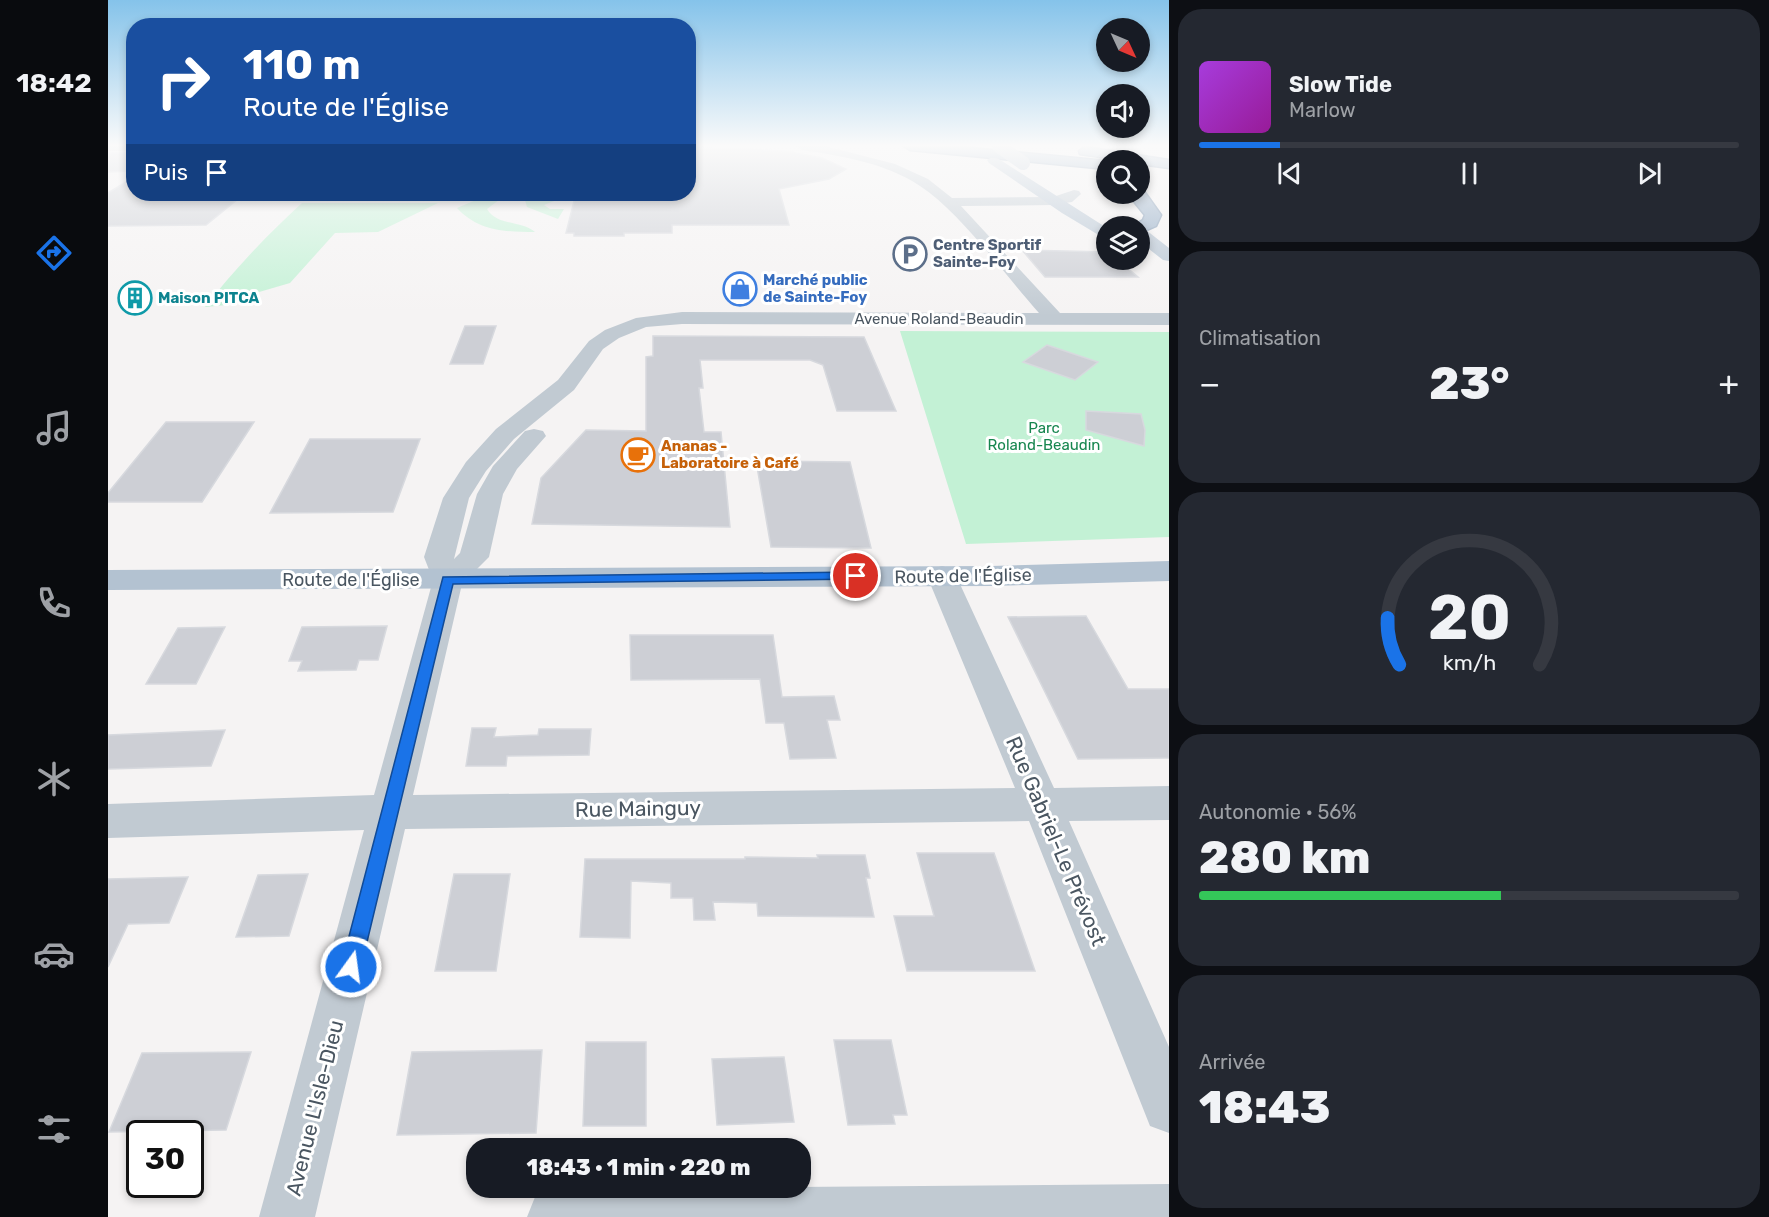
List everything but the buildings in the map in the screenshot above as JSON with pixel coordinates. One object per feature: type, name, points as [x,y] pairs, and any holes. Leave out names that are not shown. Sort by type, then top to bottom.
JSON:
[{"type":"highway","points":[[1144,204],[1153,215],[1150,223]]},
{"type":"main road","points":[[1056,203],[1096,228]]},
{"type":"main road","points":[[1150,247],[1165,263]]},
{"type":"main road","points":[[1150,259],[1165,263]]},
{"type":"main road","name":"Route de l'Église","points":[[108,580],[942,576],[1169,571]]},
{"type":"street","points":[[948,203],[990,244],[1056,320]]},
{"type":"street","name":"Avenue Roland-Beaudin","points":[[708,318],[647,329],[624,342],[590,388],[521,448],[506,466],[490,494],[474,557],[448,580],[439,556],[456,498],[475,467],[505,434],[566,385],[596,345],[612,334],[634,325],[664,319],[708,318],[1169,319]]},
{"type":"street","name":"Rue Gabriel-Le Prévost","points":[[942,576],[1042,805],[1169,1107]]},
{"type":"street","name":"Avenue L'Isle-Dieu","points":[[287,1217],[448,580]]},
{"type":"street","name":"Rue Mainguy","points":[[108,821],[390,812],[1169,803]]},
{"type":"street","points":[[555,1217],[1169,1212]]},
{"type":"green space","points":[[302,203],[438,203],[378,232],[335,233],[290,283],[252,294],[237,304],[205,307],[251,253]]},
{"type":"green space","points":[[469,203],[495,203],[487,209],[491,214],[503,221],[529,228],[535,232],[493,229],[483,226],[465,216],[457,208]]},
{"type":"green space","points":[[526,203],[550,203],[544,205],[550,209],[564,209],[558,219],[527,207]]},
{"type":"green space","name":"Parc Roland-Beaudin","points":[[900,331],[1169,332],[1169,537],[966,544]]},
{"type":"place","name":"Centre Sportif Sainte-Foy","points":[[910,254]]},
{"type":"place","name":"Marché public de Sainte-Foy","points":[[740,289]]},
{"type":"place","name":"Maison PITCA","points":[[135,298]]},
{"type":"place","name":"Ananas - Laboratoire à Café","points":[[638,455]]},
{"type":"route","points":[[351,967],[448,580],[856,576]]}]
